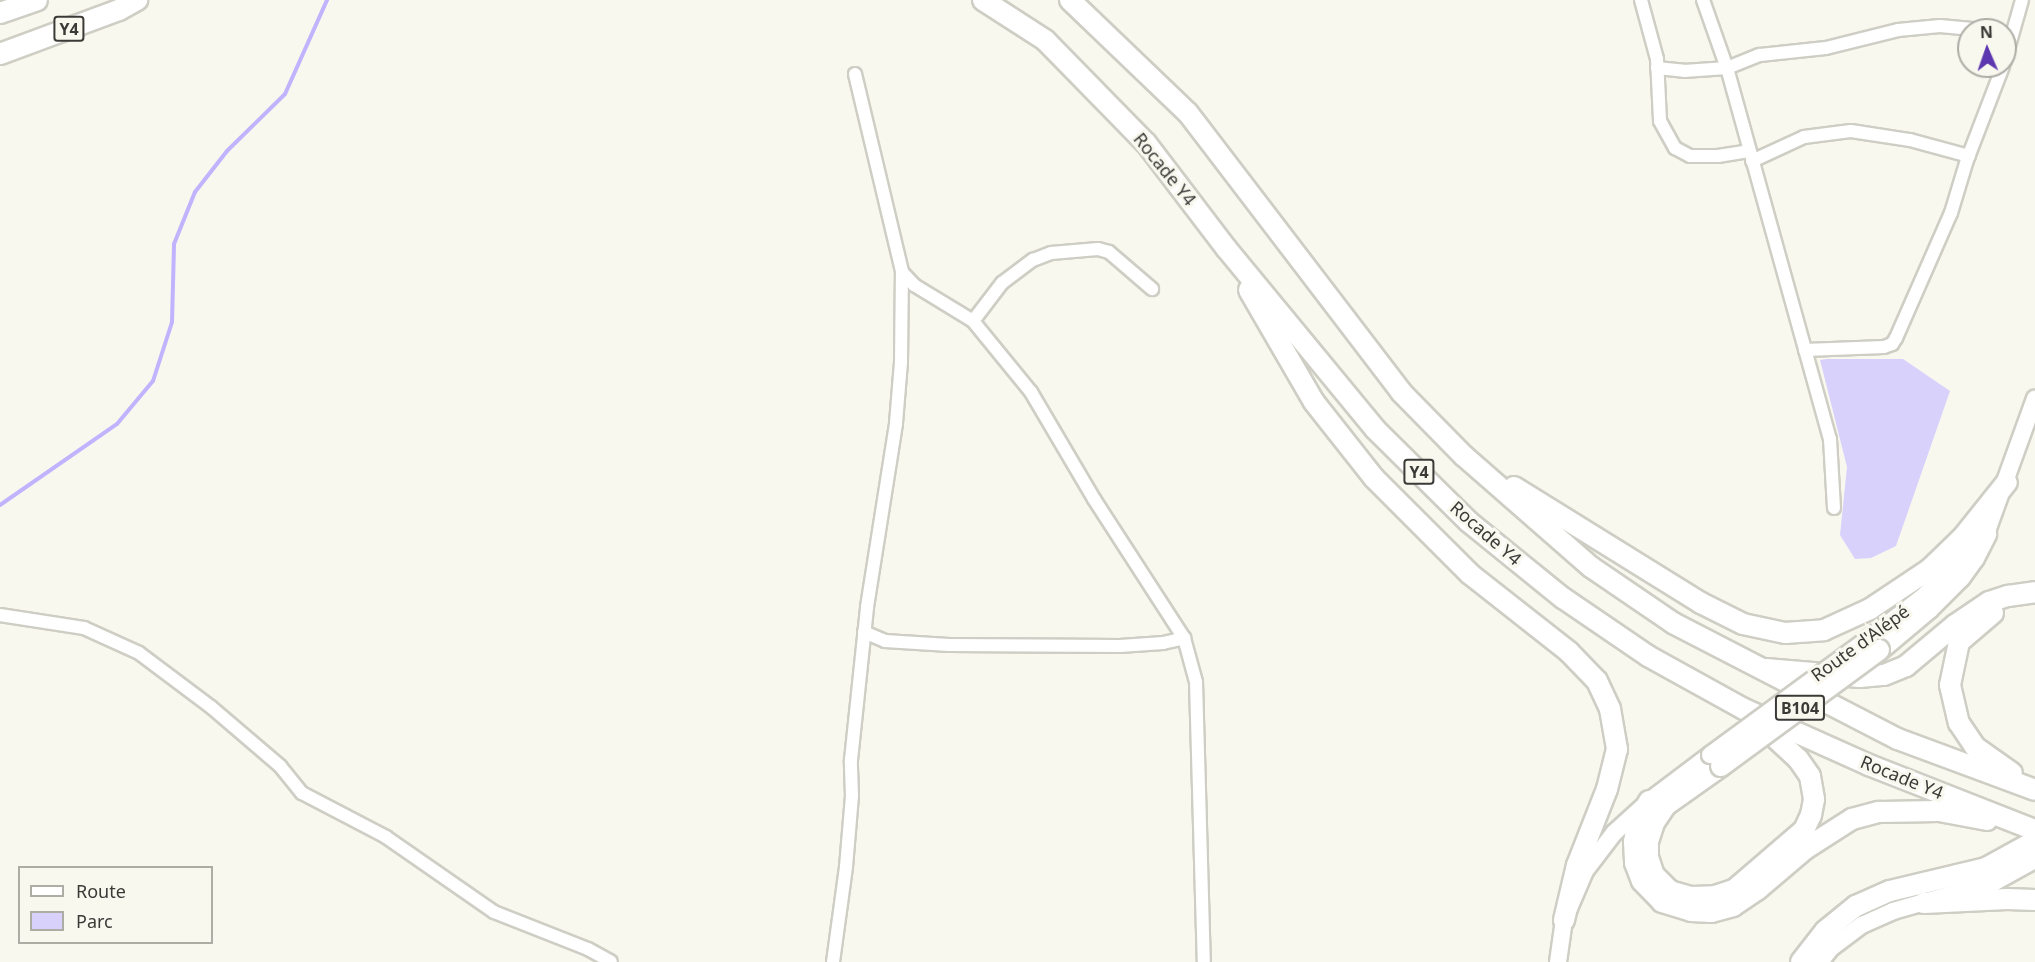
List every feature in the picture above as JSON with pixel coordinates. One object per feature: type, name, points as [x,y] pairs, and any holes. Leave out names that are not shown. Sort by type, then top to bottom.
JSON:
[{"type":"highway","name":"Y4","points":[[0,13],[38,0]]},
{"type":"highway","name":"Y4","points":[[0,54],[119,10],[137,0]]},
{"type":"highway","name":"Rocade Y4","points":[[983,0],[1045,40],[1146,143],[1226,248],[1375,429],[1469,522],[1563,598],[1648,656],[1744,709],[1869,765],[2034,833]]},
{"type":"highway","name":"Rocade Y4","points":[[1070,0],[1188,113],[1401,392],[1464,456],[1591,567],[1673,624],[1898,739],[2034,790]]},
{"type":"highway","points":[[1226,248],[1314,402],[1374,478],[1470,574],[1569,652],[1597,681],[1610,709],[1617,749],[1607,789],[1577,865],[1564,920]]},
{"type":"highway","points":[[1464,456],[1701,603],[1743,624],[1785,633],[1824,630],[1870,609],[1930,569],[1963,537],[2007,482]]},
{"type":"highway","name":"B104","points":[[1716,760],[1874,644],[1928,609],[1960,578],[1974,558],[1986,534]]},
{"type":"highway","points":[[1757,668],[1860,677],[1884,675],[1906,666],[1955,625],[1989,602],[2007,596],[2035,592]]},
{"type":"highway","points":[[2034,790],[1975,747],[1959,723],[1950,685],[1959,642],[1988,615],[2012,605],[2035,602]]},
{"type":"highway","points":[[1716,760],[1666,805],[1654,823],[1648,841],[1648,857],[1654,875],[1670,891],[1691,897],[1715,896],[1734,890],[1804,830],[1811,815],[1814,799],[1810,776],[1798,759],[1744,709]]},
{"type":"highway","points":[[1649,801],[1637,825],[1634,842],[1635,862],[1642,881],[1662,902],[1691,911],[1711,912],[1733,906],[1757,891],[1805,849],[1852,819],[1879,812],[1939,811],[2034,833]]},
{"type":"highway","points":[[1801,962],[1825,931],[1856,906],[1890,891],[1991,875],[2034,833]]},
{"type":"highway","points":[[1924,903],[2035,900]]},
{"type":"main road","name":"B104","points":[[1986,534],[2007,482],[2035,399]]},
{"type":"main road","name":"B104","points":[[1558,962],[1564,920],[1585,871],[1614,833],[1649,801],[1716,760]]},
{"type":"main road","points":[[1820,962],[1831,948],[1862,925],[1893,911],[1924,903],[1991,875],[2035,860]]},
{"type":"street","points":[[1641,0],[1654,42],[1660,121],[1674,148],[1690,156],[1751,156],[1804,137],[1851,131],[1910,140],[1969,156]]},
{"type":"street","points":[[1703,0],[1726,68],[1830,439],[1834,508]]},
{"type":"street","points":[[2015,18],[2022,0]]},
{"type":"street","points":[[1657,68],[1684,71],[1726,68],[1760,55],[1826,48],[1882,36],[1898,30],[1940,26],[1957,28]]},
{"type":"street","points":[[833,962],[846,867],[852,796],[851,760],[864,632],[881,509],[896,423],[901,362],[902,272],[855,74]]},
{"type":"street","points":[[1805,350],[1874,348],[1892,344],[1903,327],[1940,241],[1998,78]]},
{"type":"street","points":[[973,321],[1002,284],[1033,260],[1051,253],[1098,249],[1109,252],[1152,289]]},
{"type":"street","points":[[902,272],[914,285],[973,321],[1031,393],[1094,499],[1184,638],[1196,682],[1204,962]]},
{"type":"street","points":[[0,615],[84,628],[139,653],[211,707],[280,766],[302,793],[386,837],[494,912],[588,949],[611,962]]},
{"type":"street","points":[[864,632],[885,641],[949,645],[1119,646],[1163,643],[1184,638]]},
{"type":"green space","points":[[1903,359],[1950,391],[1896,546],[1871,558],[1855,559],[1840,535],[1847,467],[1820,360]]},
{"type":"waterway","points":[[0,505],[117,424],[153,381],[172,322],[174,244],[195,192],[227,151],[285,94],[327,0]]}]
